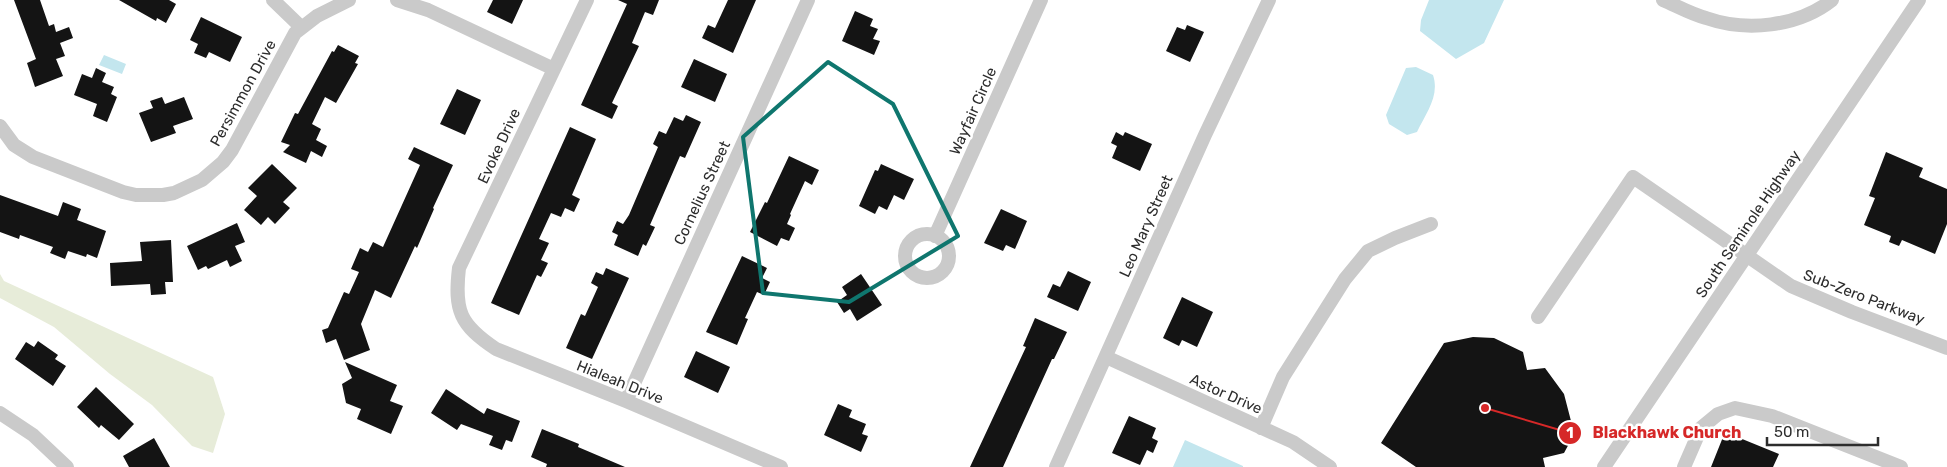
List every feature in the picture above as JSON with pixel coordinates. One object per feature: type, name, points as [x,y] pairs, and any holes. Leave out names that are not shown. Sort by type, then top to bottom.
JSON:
[{"type":"street","points":[[273,0],[301,27]]},
{"type":"street","name":"Persimmon Drive","points":[[0,126],[14,145],[50,165],[130,193],[163,195],[174,193],[202,180],[223,162],[232,150],[286,49],[301,27],[329,8],[349,0]]},
{"type":"street","points":[[397,0],[428,10],[554,69]]},
{"type":"street","name":"Evoke Drive","points":[[459,310],[456,290],[459,268],[587,0]]},
{"type":"street","name":"Cornelius Street","points":[[626,401],[808,0]]},
{"type":"street","name":"Wayfair Circle","points":[[935,236],[1042,0]]},
{"type":"street","name":"Leo Mary Street","points":[[1056,467],[1205,135],[1269,0]]},
{"type":"street","points":[[1663,0],[1706,19],[1729,24],[1757,26],[1779,24],[1816,10],[1832,0]]},
{"type":"street","name":"South Seminole Highway","points":[[1604,467],[1919,0]]},
{"type":"street","name":"Sub-Zero Parkway","points":[[1538,316],[1633,177],[1791,286],[1852,312],[1947,348]]},
{"type":"street","points":[[1261,428],[1283,377],[1345,279],[1368,251],[1431,224]]},
{"type":"street","name":"Hialeah Drive","points":[[459,310],[466,325],[476,336],[496,349],[626,401],[781,467]]},
{"type":"street","name":"Astor Drive","points":[[1106,357],[1293,442],[1330,467]]},
{"type":"street","points":[[1684,467],[1701,428],[1718,414],[1735,408],[1772,416],[1901,467]]},
{"type":"street","points":[[0,413],[33,435],[67,467]]},
{"type":"highlighted area","points":[[828,62],[893,104],[958,236],[849,302],[763,293],[743,137]]},
{"type":"green space","points":[[0,274],[4,281],[213,377],[225,414],[213,453],[192,446],[152,405],[110,374],[54,327],[0,298]]},
{"type":"water","points":[[1429,0],[1504,0],[1484,43],[1456,59],[1420,31],[1421,20]]},
{"type":"water","points":[[104,55],[126,64],[122,74],[99,65]]},
{"type":"water","points":[[1416,67],[1433,75],[1435,90],[1431,104],[1417,132],[1407,135],[1389,124],[1386,115],[1406,68]]},
{"type":"water","points":[[1185,440],[1243,466],[1243,467],[1173,467]]},
{"type":"building","points":[[14,0],[40,0],[49,26],[54,24],[56,32],[69,27],[73,38],[60,43],[65,56],[56,59],[63,76],[35,87],[27,63],[36,59]]},
{"type":"building","points":[[119,0],[169,0],[176,4],[166,23],[157,18],[156,21]]},
{"type":"building","points":[[493,0],[523,0],[512,24],[487,12]]},
{"type":"building","points":[[618,0],[659,0],[653,15],[645,12],[632,43],[639,46],[612,103],[618,106],[612,119],[581,105],[627,4]]},
{"type":"building","points":[[728,0],[756,0],[733,53],[702,38],[708,25],[715,28]]},
{"type":"building","points":[[855,11],[873,19],[870,26],[878,29],[873,39],[880,41],[874,55],[842,41]]},
{"type":"building","points":[[201,17],[242,37],[230,62],[209,52],[206,58],[194,53],[198,44],[190,40]]},
{"type":"building","points":[[1187,25],[1204,32],[1190,62],[1166,51],[1177,27],[1185,30]]},
{"type":"building","points":[[338,45],[359,56],[355,63],[358,64],[336,103],[325,97],[312,124],[321,129],[316,140],[327,146],[322,157],[311,151],[306,163],[283,152],[290,145],[281,142],[295,113],[298,114],[332,51],[334,52]]},
{"type":"building","points":[[694,59],[727,74],[715,102],[681,87]]},
{"type":"building","points":[[96,68],[106,73],[102,82],[114,87],[111,94],[117,97],[107,122],[93,116],[97,104],[74,95],[82,74],[92,78]]},
{"type":"building","points":[[457,89],[481,100],[465,135],[440,124]]},
{"type":"building","points":[[162,97],[165,104],[184,97],[193,119],[173,126],[176,133],[151,142],[139,113],[153,108],[150,101]]},
{"type":"building","points":[[686,115],[701,122],[685,158],[680,156],[650,225],[655,227],[646,246],[643,244],[638,256],[614,245],[618,235],[612,232],[617,221],[623,224],[629,215],[658,147],[653,144],[659,131],[666,134],[674,117],[683,121]]},
{"type":"building","points":[[570,127],[596,139],[572,195],[580,199],[574,212],[565,208],[561,217],[551,213],[539,239],[549,243],[541,260],[548,263],[541,277],[537,275],[519,315],[491,303]]},
{"type":"building","points":[[1116,132],[1123,136],[1125,132],[1152,144],[1140,171],[1112,158],[1117,146],[1111,143]]},
{"type":"building","points":[[414,147],[453,165],[417,248],[415,246],[391,298],[375,290],[361,324],[370,350],[344,360],[336,339],[326,343],[322,330],[328,328],[344,292],[349,294],[359,272],[351,269],[360,248],[368,252],[373,242],[383,247],[420,165],[408,159]]},
{"type":"building","points":[[1886,152],[1923,168],[1919,177],[1947,189],[1947,224],[1935,254],[1902,240],[1899,246],[1889,242],[1891,236],[1864,225],[1875,198],[1869,196]]},
{"type":"building","points":[[789,156],[819,170],[812,185],[805,181],[790,214],[787,224],[795,228],[789,241],[781,238],[777,246],[750,232],[765,202],[767,203]]},
{"type":"building","points":[[272,164],[297,188],[283,202],[290,208],[275,224],[268,217],[261,225],[244,210],[257,196],[248,188]]},
{"type":"building","points":[[881,164],[914,179],[904,200],[894,195],[887,210],[879,206],[875,214],[859,206],[875,170],[878,171]]},
{"type":"building","points":[[0,195],[58,216],[63,202],[81,209],[77,220],[106,231],[97,258],[87,254],[86,257],[68,251],[65,259],[50,253],[53,247],[20,235],[19,239],[0,232]]},
{"type":"building","points":[[1001,209],[1027,221],[1015,249],[1006,245],[1003,251],[984,243]]},
{"type":"building","points":[[237,223],[245,242],[235,246],[242,261],[230,267],[227,260],[208,269],[206,266],[198,270],[187,246]]},
{"type":"building","points":[[171,240],[173,282],[165,282],[166,294],[151,295],[150,284],[111,286],[110,263],[142,261],[140,242]]},
{"type":"building","points":[[742,256],[767,268],[762,278],[770,282],[764,295],[757,292],[745,318],[748,319],[737,345],[706,332]]},
{"type":"building","points":[[606,268],[629,278],[592,359],[566,348],[581,314],[585,316],[598,287],[591,283],[596,272],[603,275]]},
{"type":"building","points":[[1068,271],[1091,282],[1078,311],[1047,297],[1053,284],[1060,287]]},
{"type":"building","points":[[861,274],[882,305],[857,321],[850,309],[844,313],[837,302],[847,295],[842,287]]},
{"type":"building","points":[[1182,297],[1213,312],[1197,347],[1182,340],[1179,346],[1163,338]]},
{"type":"building","points":[[1035,318],[1067,332],[1054,359],[1052,359],[1003,467],[970,467],[1026,347],[1023,346]]},
{"type":"building","points":[[1473,337],[1494,338],[1523,352],[1527,370],[1545,368],[1564,394],[1571,421],[1571,440],[1564,453],[1543,458],[1545,467],[1416,467],[1381,443],[1444,343]]},
{"type":"building","points":[[38,341],[58,355],[55,359],[66,366],[53,386],[15,359],[26,342],[34,347]]},
{"type":"building","points":[[696,351],[730,367],[718,393],[684,377]]},
{"type":"building","points":[[345,362],[397,385],[390,401],[403,406],[391,434],[357,419],[361,409],[346,403],[342,384],[352,378]]},
{"type":"building","points":[[96,387],[134,424],[119,440],[101,425],[99,428],[77,407]]},
{"type":"building","points":[[446,389],[484,414],[487,408],[520,421],[512,442],[506,440],[502,450],[489,445],[493,436],[461,424],[457,430],[431,413]]},
{"type":"building","points":[[838,404],[852,410],[849,417],[866,424],[862,434],[868,436],[861,452],[824,435]]},
{"type":"building","points":[[1129,416],[1156,428],[1152,438],[1158,441],[1153,453],[1147,450],[1140,465],[1112,453]]},
{"type":"building","points":[[542,429],[579,444],[578,447],[625,467],[546,467],[547,464],[531,457]]},
{"type":"building","points":[[1725,432],[1779,454],[1773,467],[1711,467]]},
{"type":"building","points":[[154,438],[170,467],[129,467],[123,456]]},
{"type":"place","name":"Blackhawk Church","points":[[1485,408]]}]
